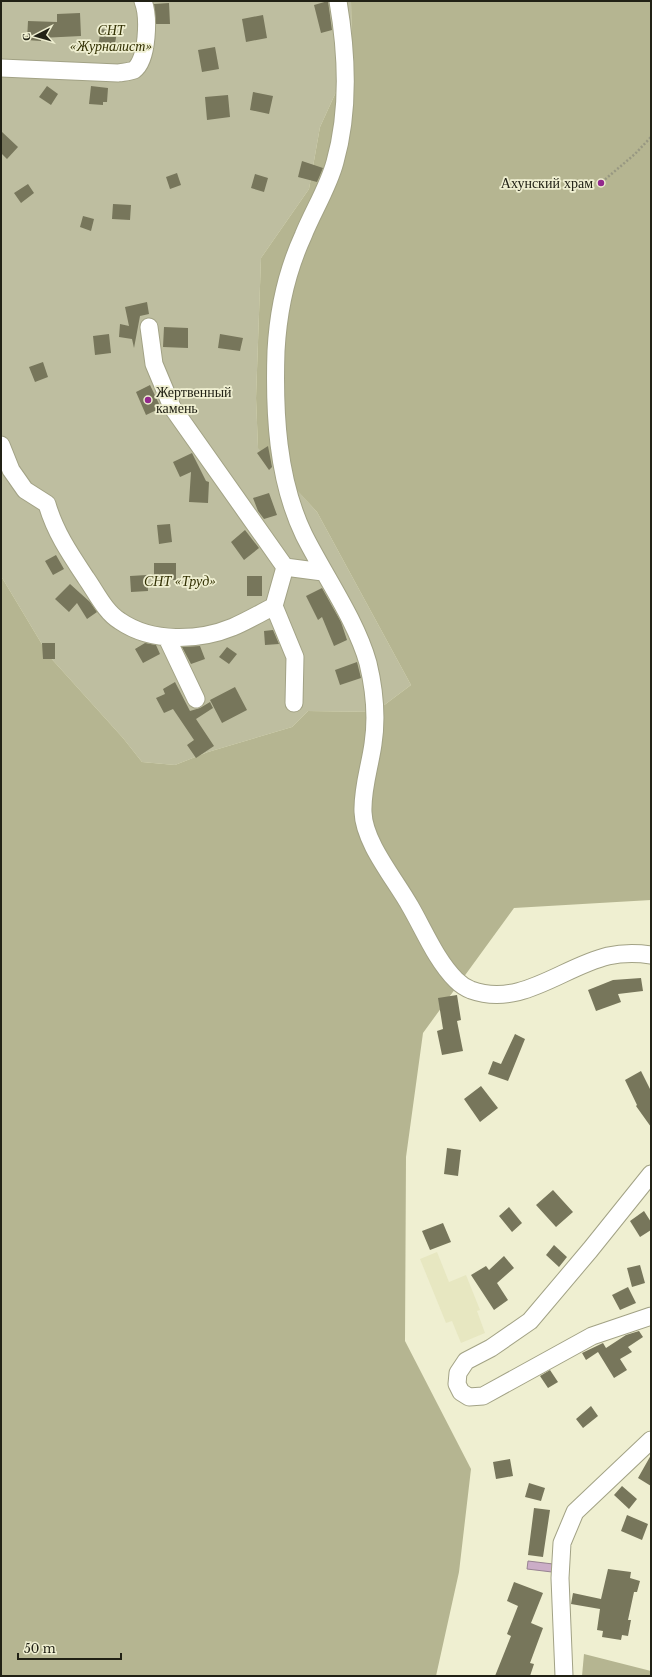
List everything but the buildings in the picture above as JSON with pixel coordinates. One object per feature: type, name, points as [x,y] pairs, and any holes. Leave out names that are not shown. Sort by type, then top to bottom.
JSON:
[{"type":"street","points":[[1,68],[118,73],[130,72],[139,64],[148,28],[147,10],[143,1]]},
{"type":"street","points":[[338,1],[345,42],[346,96],[343,128],[335,163],[325,191],[302,238],[286,284],[276,346],[275,394],[282,460],[288,494],[302,530],[360,639],[368,665],[374,693],[374,740],[363,813],[367,829],[374,846],[442,962],[456,981],[468,989],[481,993],[504,994],[535,988],[607,956],[635,953],[651,955]]},
{"type":"street","points":[[149,327],[154,364],[172,407],[284,568],[323,572]]},
{"type":"street","points":[[1,445],[11,470],[26,490],[47,504],[49,516],[63,544],[108,609],[119,621],[136,629],[167,638],[187,639],[233,627],[274,606]]},
{"type":"street","points":[[284,568],[274,606],[295,656],[294,704]]},
{"type":"street","points":[[167,638],[196,699]]},
{"type":"street","points":[[651,1174],[590,1250],[530,1321],[491,1348],[466,1361],[458,1373],[458,1384],[461,1392],[469,1397],[484,1396],[592,1336],[651,1316]]},
{"type":"street","points":[[564,1676],[560,1578],[562,1543],[575,1512],[651,1440]]},
{"type":"path","points":[[602,182],[635,154],[651,137]]},
{"type":"shaded area","points":[[351,1],[651,1],[651,900],[514,908],[423,1033],[406,1157],[405,1341],[471,1469],[459,1572],[436,1676],[1,1676],[1,576],[49,656],[123,738],[142,762],[175,765],[208,752],[292,727],[308,711],[375,712],[411,685],[317,512],[258,448],[256,398],[261,258],[309,189],[320,127],[352,57]]},
{"type":"shaded area","points":[[437,1252],[449,1282],[466,1275],[480,1310],[477,1311],[485,1333],[461,1343],[452,1321],[446,1323],[420,1259]]},
{"type":"shaded area","points":[[528,1561],[553,1564],[552,1572],[527,1569]]},
{"type":"shaded area","points":[[584,1654],[651,1671],[651,1676],[582,1676]]},
{"type":"green space","name":"СНТ «Труд»","points":[[1,1],[351,1],[352,57],[320,127],[309,189],[261,258],[256,398],[258,447],[317,512],[411,685],[375,712],[308,711],[292,727],[208,752],[175,765],[142,762],[123,738],[49,656],[1,576]]},
{"type":"place","name":"Ахунский храм","points":[[601,183]]},
{"type":"place","name":"Жертвенный камень","points":[[148,400]]},
{"type":"park label","name":"СНТ «Журналист»","points":[[111,38]]}]
